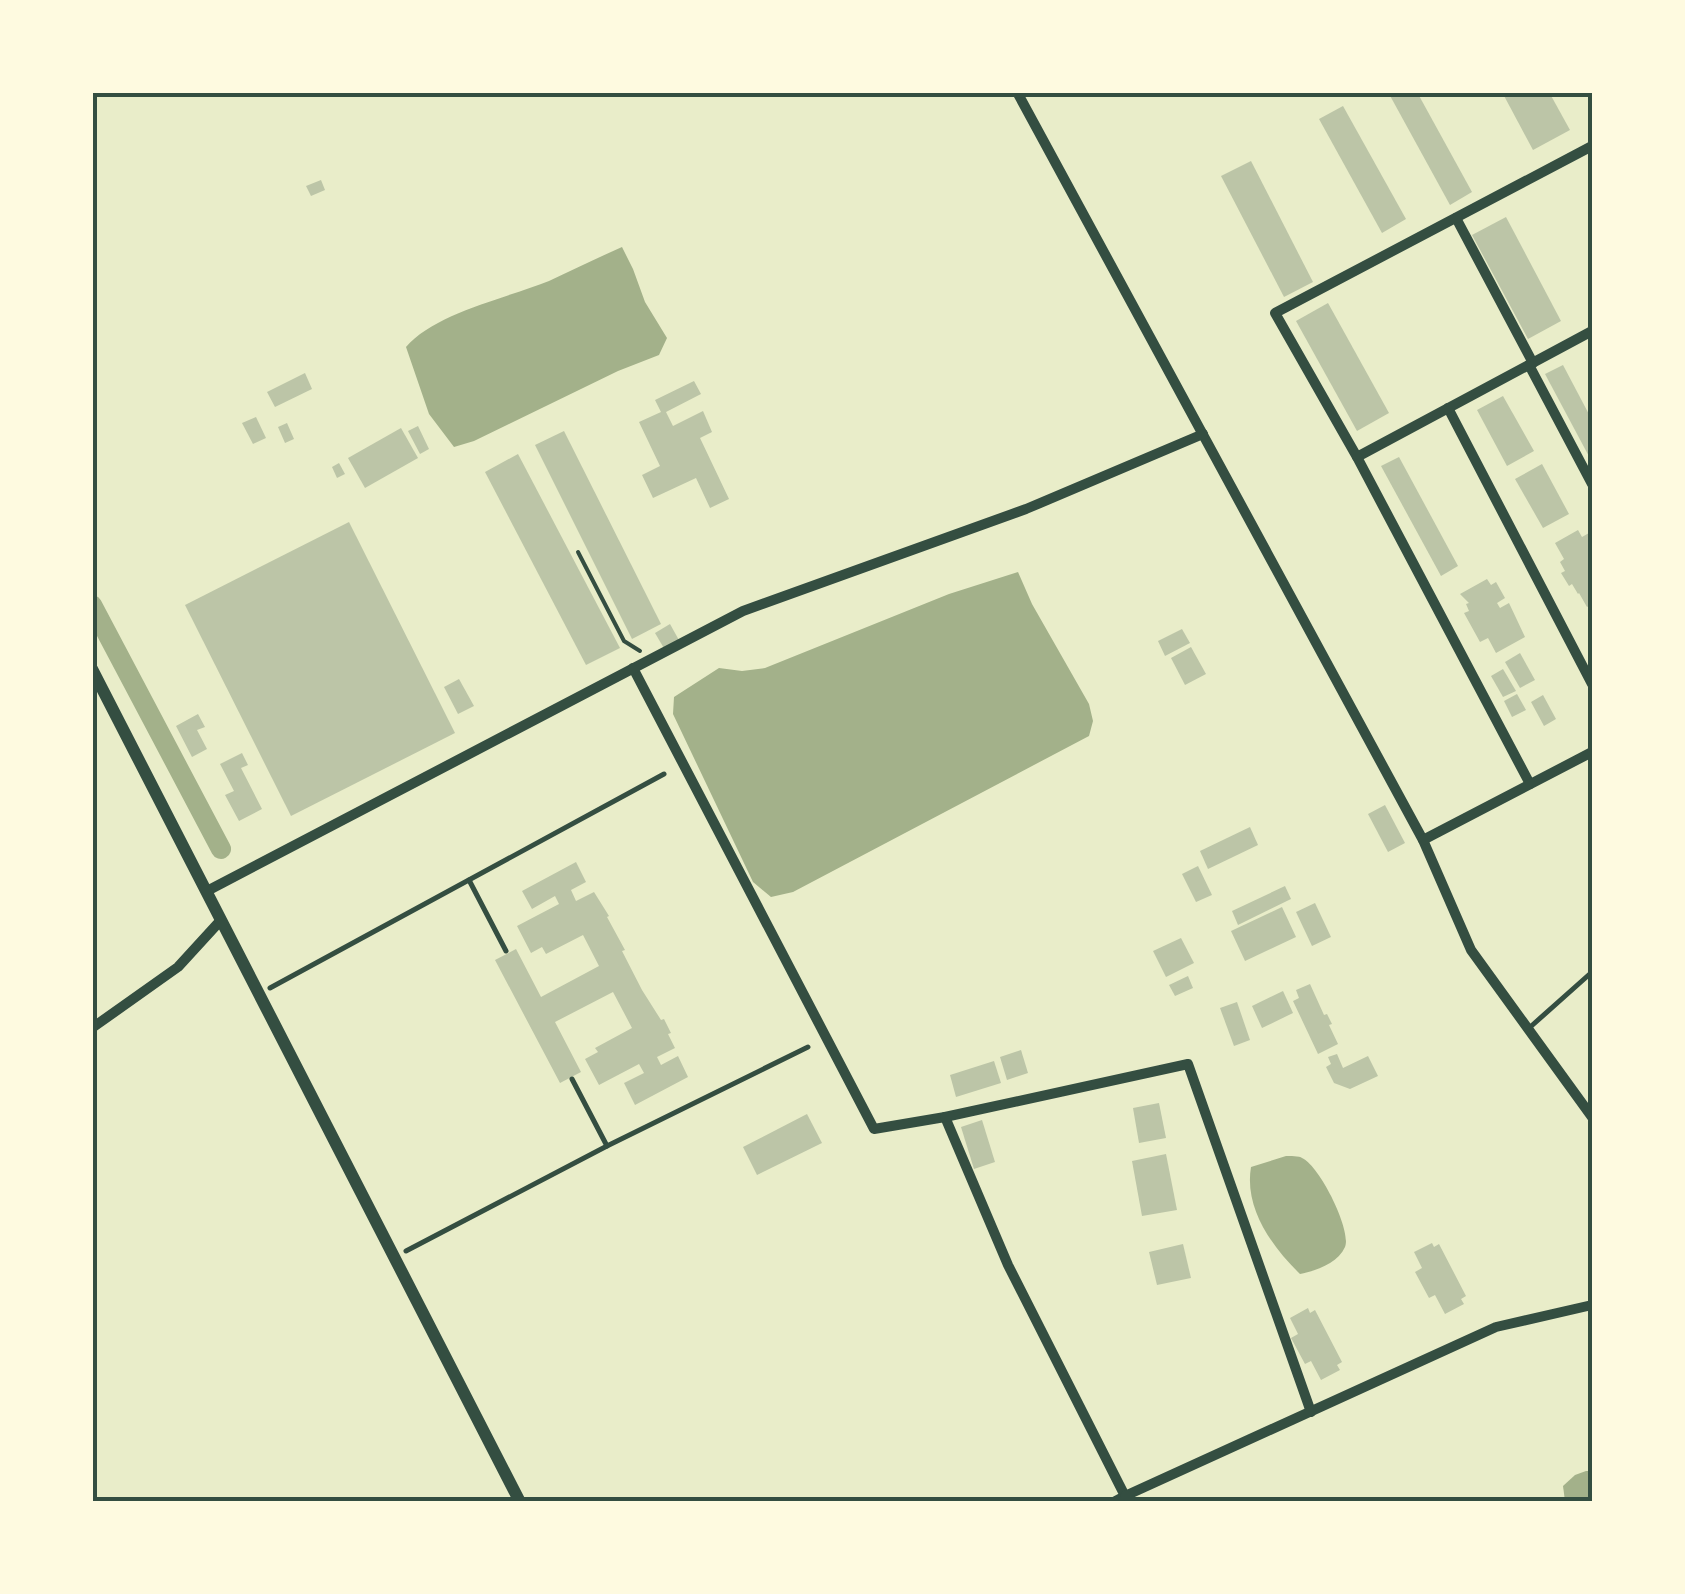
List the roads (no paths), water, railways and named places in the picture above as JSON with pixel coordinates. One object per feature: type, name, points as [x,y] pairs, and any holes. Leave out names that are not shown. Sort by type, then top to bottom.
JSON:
[{"type":"street","points":[[1017,92],[1423,840],[1471,950],[1592,1117]]},
{"type":"street","points":[[1530,784],[1356,457],[1275,314],[1592,146]]},
{"type":"street","points":[[1456,218],[1592,484]]},
{"type":"street","points":[[1356,457],[1592,332]]},
{"type":"street","points":[[1448,408],[1592,684]]},
{"type":"street","points":[[207,891],[743,611],[1026,509],[1203,434]]},
{"type":"street","points":[[633,668],[874,1129],[1188,1064],[1311,1412]]},
{"type":"street","points":[[92,669],[520,1502]]},
{"type":"street","points":[[1423,840],[1592,752]]},
{"type":"street","points":[[92,1028],[178,967],[221,920]]},
{"type":"street","points":[[946,1117],[1008,1265],[1120,1499],[1496,1328],[1592,1305]]},
{"type":"lane","points":[[270,988],[664,774]]},
{"type":"lane","points":[[469,880],[506,951]]},
{"type":"lane","points":[[1528,1029],[1592,972]]},
{"type":"lane","points":[[406,1251],[808,1047]]},
{"type":"lane","points":[[572,1079],[607,1146]]},
{"type":"waterway","points":[[92,605],[221,849]]}]
